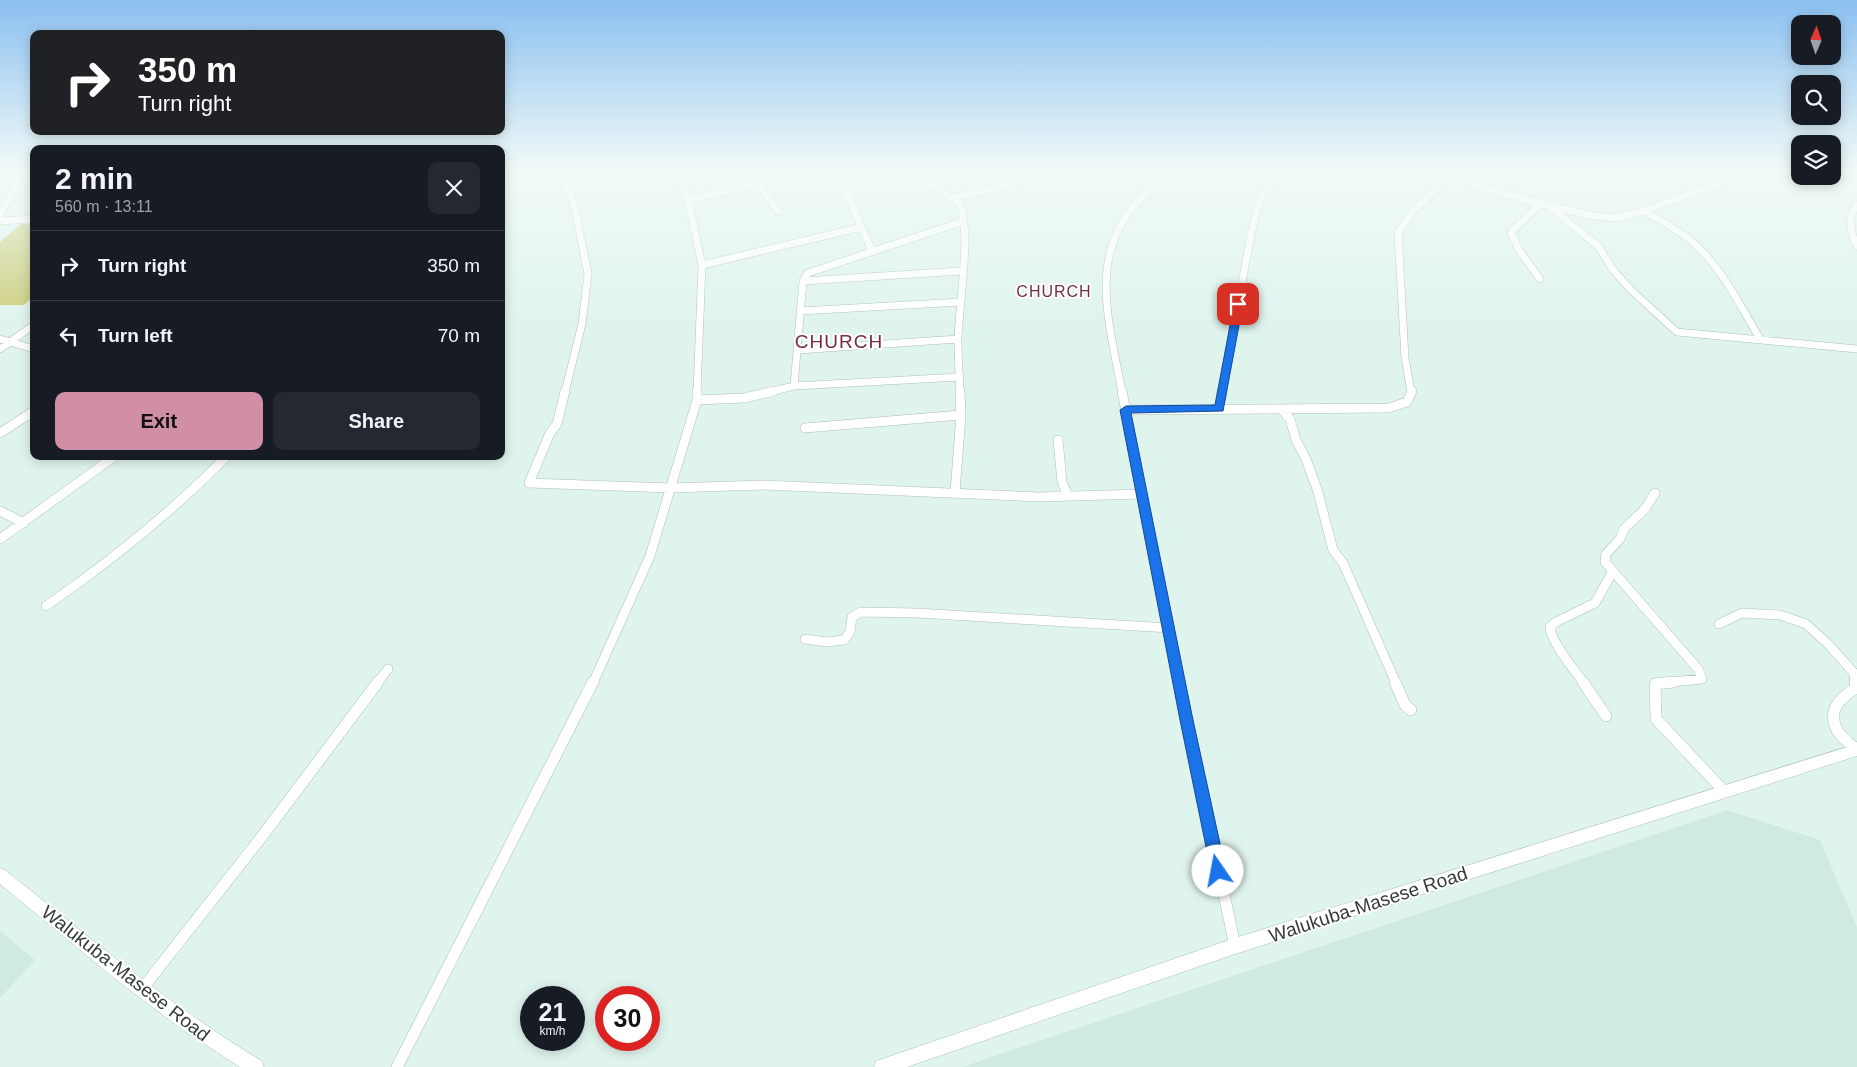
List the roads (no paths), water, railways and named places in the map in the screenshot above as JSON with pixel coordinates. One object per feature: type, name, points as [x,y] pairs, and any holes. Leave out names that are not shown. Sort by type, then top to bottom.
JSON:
[{"type":"street","points":[[577,221],[588,274],[582,324],[556,424],[550,433],[529,483],[671,488],[764,485],[1038,497],[1142,494]]},
{"type":"street","points":[[397,1067],[608,651],[650,556],[697,400],[702,265],[692,221]]},
{"type":"street","points":[[859,221],[872,251]]},
{"type":"street","points":[[794,386],[803,281],[808,273],[964,221],[958,339],[961,415],[954,492]]},
{"type":"street","points":[[1122,221],[1113,235],[1108,256],[1106,279],[1108,320],[1170,628],[1186,720],[1234,946]]},
{"type":"street","points":[[1219,408],[1254,221]]},
{"type":"street","points":[[1126,410],[1389,408],[1407,402],[1412,390],[1402,319],[1398,233],[1406,221]]},
{"type":"street","points":[[1523,221],[1511,232],[1519,250],[1540,279]]},
{"type":"street","points":[[1567,221],[1598,246],[1613,270],[1631,290],[1677,332],[1857,349]]},
{"type":"street","points":[[1658,221],[1693,242],[1702,250],[1714,265],[1760,339]]},
{"type":"street","points":[[1849,221],[1850,233],[1857,246]]},
{"type":"street","points":[[702,265],[862,228]]},
{"type":"street","points":[[803,281],[961,271]]},
{"type":"street","points":[[800,312],[961,302]]},
{"type":"street","points":[[0,349],[30,328]]},
{"type":"street","points":[[0,339],[30,348]]},
{"type":"street","points":[[798,350],[958,339]]},
{"type":"street","points":[[697,400],[744,398],[794,386],[960,377]]},
{"type":"street","points":[[1282,410],[1290,419],[1296,440],[1306,459],[1318,492],[1333,550],[1343,564],[1405,705],[1412,710]]},
{"type":"street","points":[[0,433],[30,414]]},
{"type":"street","points":[[805,428],[961,415]]},
{"type":"street","points":[[1058,440],[1062,482],[1068,496]]},
{"type":"street","points":[[0,539],[109,460]]},
{"type":"street","points":[[46,606],[77,585],[126,546],[186,496],[223,460]]},
{"type":"street","points":[[1655,494],[1645,510],[1624,529],[1620,539],[1606,554],[1605,562],[1698,669],[1702,679],[1655,684],[1656,719],[1724,791]]},
{"type":"street","points":[[0,511],[24,523]]},
{"type":"street","points":[[1606,716],[1560,648],[1550,632],[1550,627],[1556,622],[1595,603],[1614,571]]},
{"type":"street","points":[[805,639],[827,642],[844,640],[850,632],[852,617],[861,612],[917,613],[1170,628]]},
{"type":"street","points":[[1719,624],[1742,613],[1780,615],[1806,624],[1828,644],[1854,674],[1856,688],[1842,697],[1833,713],[1837,731],[1857,750]]},
{"type":"street","points":[[142,990],[254,847],[388,669]]},
{"type":"street","name":"Walukuba-Masese Road","points":[[882,1067],[1234,946],[1857,750]]},
{"type":"street","name":"Walukuba-Masese Road","points":[[0,874],[142,990],[224,1049],[256,1067]]},
{"type":"district","name":"CHURCH","points":[[1054,291]]},
{"type":"district","name":"CHURCH","points":[[839,341]]}]
